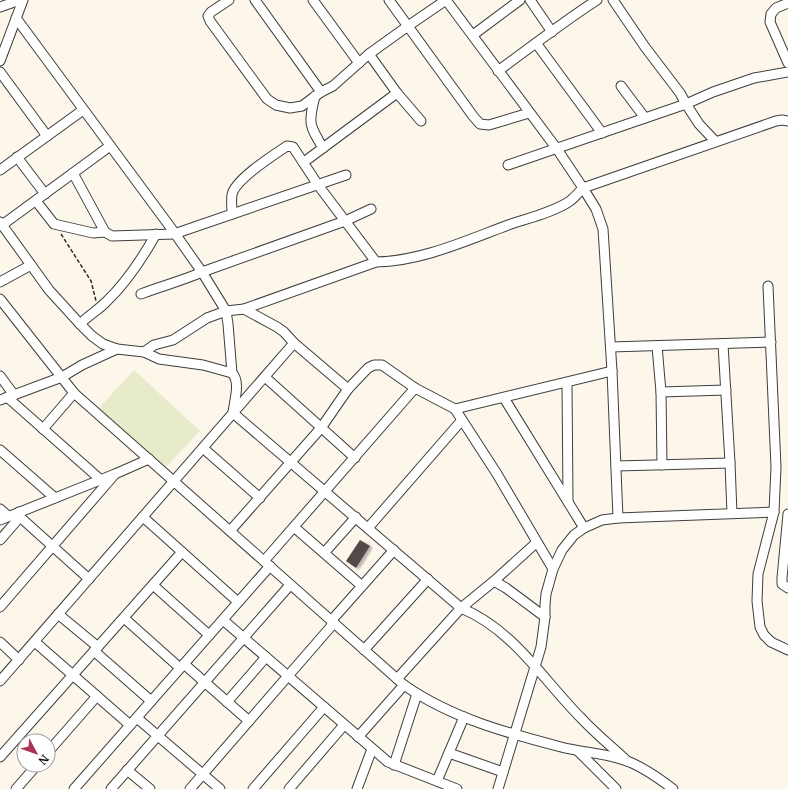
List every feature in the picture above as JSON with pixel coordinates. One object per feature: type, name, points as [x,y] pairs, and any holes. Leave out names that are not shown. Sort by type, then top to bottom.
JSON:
[{"type":"street","points":[[0,8],[22,0]]},
{"type":"street","points":[[1,59],[22,0]]},
{"type":"street","points":[[229,0],[211,12],[208,16],[267,99],[276,105],[290,108],[302,106],[318,94],[333,86],[369,54],[446,0],[473,35],[498,71],[557,149],[596,209],[603,229],[611,347],[618,518]]},
{"type":"street","points":[[255,0],[318,94]]},
{"type":"street","points":[[313,0],[359,63]]},
{"type":"street","points":[[389,0],[480,124],[489,125],[529,113]]},
{"type":"street","points":[[473,35],[520,0]]},
{"type":"street","points":[[530,0],[552,32]]},
{"type":"street","points":[[498,71],[597,0]]},
{"type":"street","points":[[613,0],[645,47],[680,92],[699,124],[715,141]]},
{"type":"street","points":[[788,3],[776,8],[771,14],[770,22],[788,63]]},
{"type":"street","points":[[16,18],[202,272],[226,311],[232,373]]},
{"type":"street","points":[[536,43],[602,133]]},
{"type":"street","points":[[369,54],[397,93],[421,121]]},
{"type":"street","points":[[0,72],[47,136]]},
{"type":"street","points":[[508,165],[686,104],[713,92],[754,78],[788,72]]},
{"type":"street","points":[[621,86],[645,118]]},
{"type":"street","points":[[304,162],[397,93]]},
{"type":"street","points":[[318,94],[310,119],[311,127],[322,148]]},
{"type":"street","points":[[0,170],[83,110]]},
{"type":"street","points":[[144,352],[154,346],[173,340],[207,318],[226,311],[244,308],[376,262],[412,258],[540,214],[570,201],[583,188],[776,121],[788,121]]},
{"type":"street","points":[[110,146],[46,194],[1,224],[49,290],[80,324],[102,344],[117,349],[144,352],[159,359],[203,365],[232,373],[236,377],[237,383],[233,413]]},
{"type":"street","points":[[232,214],[232,194],[238,186],[257,166],[287,146],[293,147],[318,185],[376,262]]},
{"type":"street","points":[[17,157],[46,194]]},
{"type":"street","points":[[73,173],[105,232],[112,236],[174,234],[346,175]]},
{"type":"street","points":[[36,201],[54,224],[93,233],[105,232]]},
{"type":"street","points":[[141,294],[165,285],[188,279],[202,272],[345,221],[371,209]]},
{"type":"street","points":[[80,324],[111,297],[134,271],[156,234]]},
{"type":"street","points":[[0,282],[31,265]]},
{"type":"street","points":[[768,286],[776,467],[774,512],[758,574],[757,601],[760,627],[764,635],[771,642],[788,650]]},
{"type":"street","points":[[0,298],[74,393],[404,686],[423,698],[464,717],[514,735],[578,751],[595,753],[627,761],[656,776],[673,789]]},
{"type":"street","points":[[244,308],[277,327],[348,389]]},
{"type":"street","points":[[611,347],[770,342]]},
{"type":"street","points":[[0,682],[294,343]]},
{"type":"street","points":[[723,344],[732,513]]},
{"type":"street","points":[[658,346],[662,465]]},
{"type":"street","points":[[7,397],[62,377],[82,365],[117,349]]},
{"type":"street","points":[[230,531],[321,428],[348,389],[368,368],[374,365],[382,365],[415,388],[455,409],[497,474],[552,569]]},
{"type":"street","points":[[455,409],[612,371]]},
{"type":"street","points":[[0,376],[7,397],[101,480]]},
{"type":"street","points":[[265,377],[355,458]]},
{"type":"street","points":[[567,382],[568,503]]},
{"type":"street","points":[[74,789],[223,620],[294,527],[415,388]]},
{"type":"street","points":[[660,392],[726,390]]},
{"type":"street","points":[[43,429],[74,393]]},
{"type":"street","points":[[504,398],[584,528]]},
{"type":"street","points":[[233,413],[461,608],[472,612],[487,621],[522,651],[582,719],[627,761]]},
{"type":"street","points":[[368,528],[462,420]]},
{"type":"street","points":[[203,448],[260,498]]},
{"type":"street","points":[[0,450],[55,498]]},
{"type":"street","points":[[0,509],[4,518],[19,514],[148,459]]},
{"type":"street","points":[[616,466],[730,463]]},
{"type":"street","points":[[0,607],[115,474]]},
{"type":"street","points":[[498,789],[541,647],[546,617],[546,594],[552,569],[568,541],[584,528],[602,520],[618,518],[774,512]]},
{"type":"street","points":[[19,514],[89,579]]},
{"type":"street","points":[[0,540],[19,514]]},
{"type":"street","points":[[788,514],[782,584],[788,588]]},
{"type":"street","points":[[143,517],[238,602]]},
{"type":"street","points":[[324,552],[356,517]]},
{"type":"street","points":[[294,527],[362,586]]},
{"type":"street","points":[[397,679],[461,608],[494,581],[536,543]]},
{"type":"street","points":[[190,789],[394,550]]},
{"type":"street","points":[[0,757],[182,552]]},
{"type":"street","points":[[364,650],[428,579]]},
{"type":"street","points":[[494,581],[546,617]]},
{"type":"street","points":[[153,585],[209,635]]},
{"type":"street","points":[[111,789],[290,585]]},
{"type":"street","points":[[58,614],[151,701]]},
{"type":"street","points":[[124,618],[182,666],[205,682],[249,721]]},
{"type":"street","points":[[223,620],[388,762],[457,789]]},
{"type":"street","points":[[0,642],[18,660]]},
{"type":"street","points":[[35,642],[130,725]]},
{"type":"street","points":[[227,702],[266,657]]},
{"type":"street","points":[[358,737],[404,686]]},
{"type":"street","points":[[394,765],[417,694]]},
{"type":"street","points":[[56,743],[96,696]]},
{"type":"street","points":[[253,789],[324,707]]},
{"type":"street","points":[[436,781],[464,717]]},
{"type":"street","points":[[137,718],[220,789]]},
{"type":"street","points":[[289,789],[344,725]]},
{"type":"street","points":[[357,789],[372,749]]},
{"type":"street","points":[[578,751],[616,789]]},
{"type":"street","points":[[449,753],[503,772]]},
{"type":"street","points":[[127,770],[150,789]]},
{"type":"street","points":[[16,789],[29,773]]},
{"type":"path","points":[[54,224],[91,281],[96,309]]},
{"type":"green space","points":[[134,370],[200,431],[163,470],[97,410]]},
{"type":"building","points":[[360,540],[370,546],[356,568],[346,561]]}]
